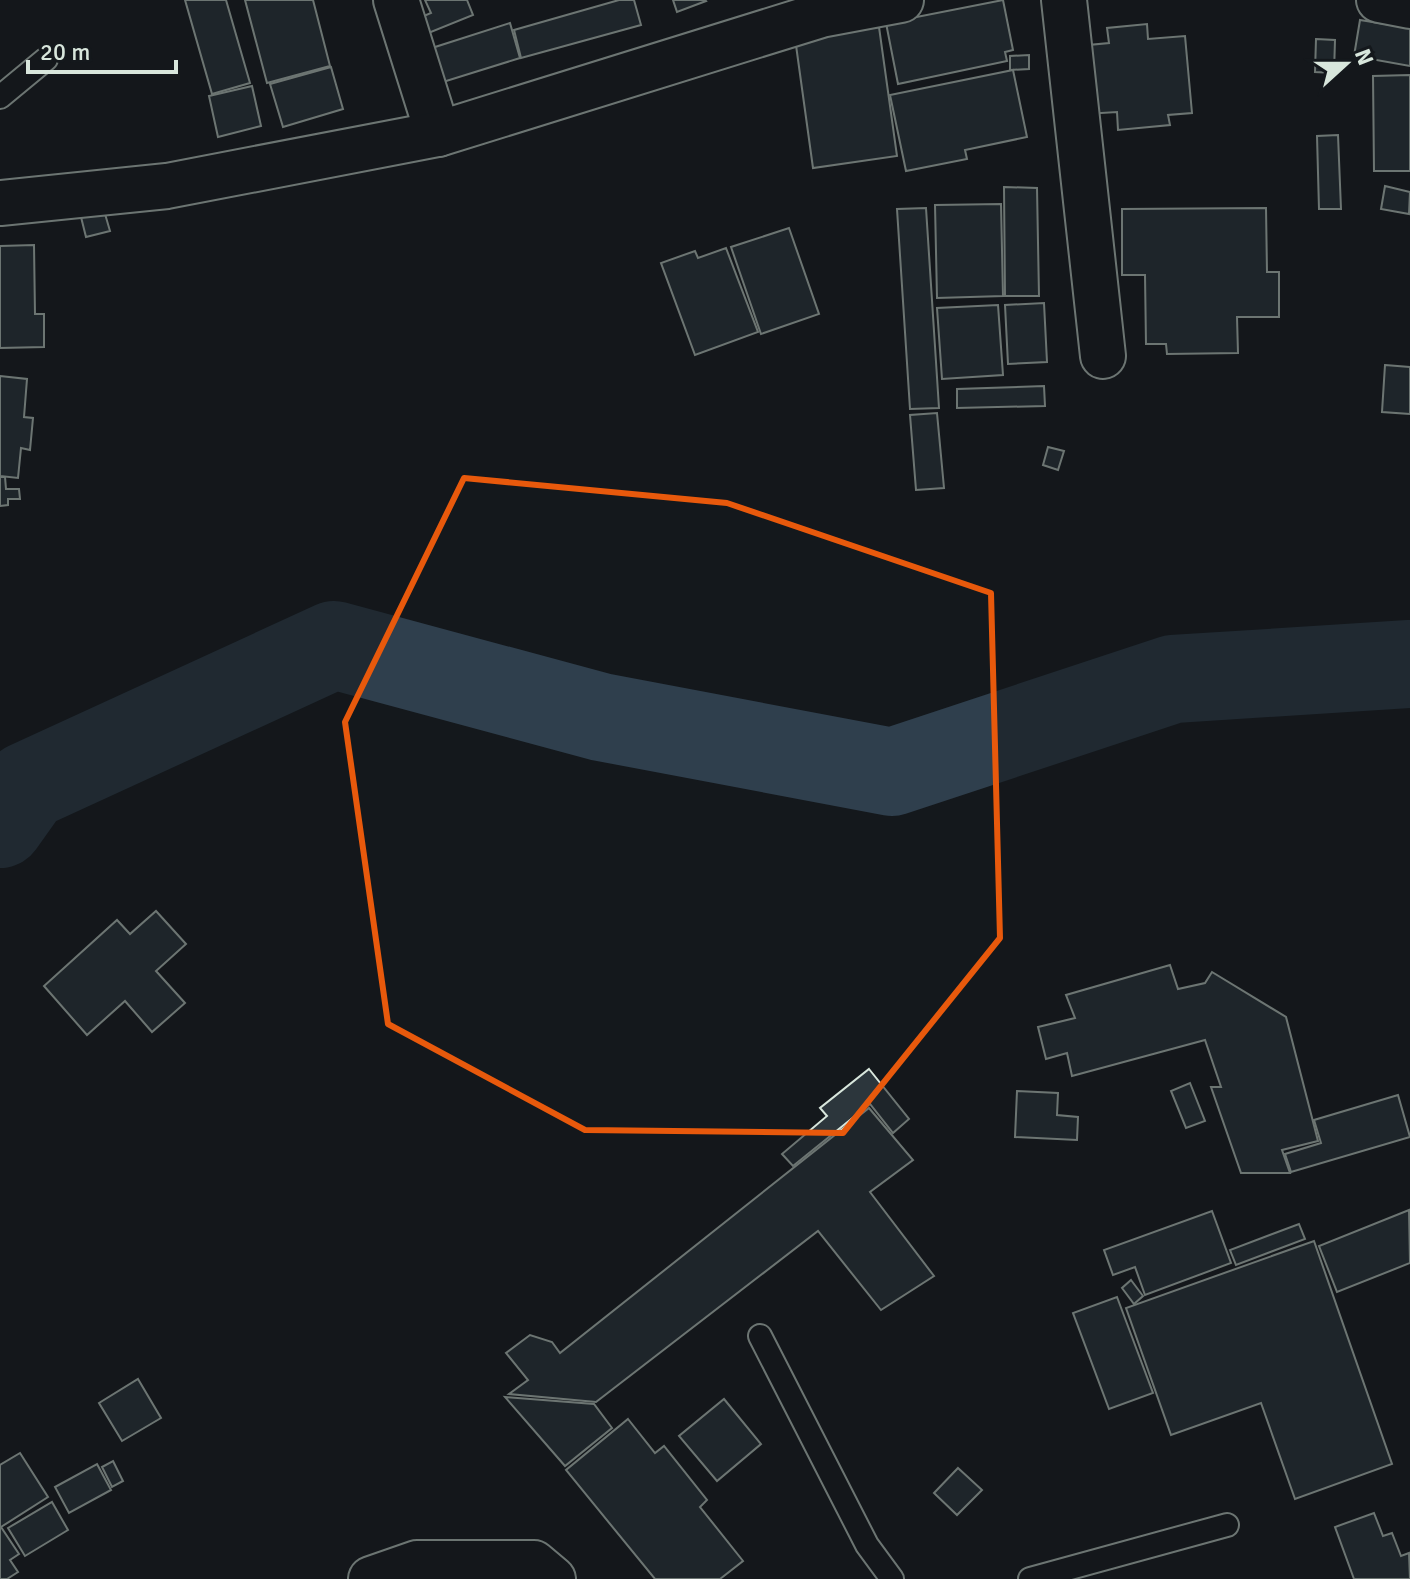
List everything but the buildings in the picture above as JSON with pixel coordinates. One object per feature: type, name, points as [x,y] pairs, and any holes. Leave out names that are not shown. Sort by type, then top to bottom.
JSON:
[{"type":"street","points":[[396,0],[438,134]]},
{"type":"street","points":[[0,203],[167,186],[438,134],[821,15],[901,0]]},
{"type":"street","points":[[1064,0],[1103,356]]},
{"type":"street","points":[[1379,0],[1410,6]]},
{"type":"street","points":[[371,1579],[417,1563],[534,1563],[553,1579]]},
{"type":"lane","points":[[0,97],[46,59]]},
{"type":"lane","points":[[760,1336],[867,1545],[892,1579]]},
{"type":"lane","points":[[1030,1579],[1227,1525]]},
{"type":"highlighted area","points":[[464,478],[727,503],[991,593],[1000,938],[843,1133],[585,1130],[388,1024],[345,722]]},
{"type":"waterway","points":[[0,824],[27,786],[334,645],[601,717],[892,772],[1173,679],[1410,664]]}]
